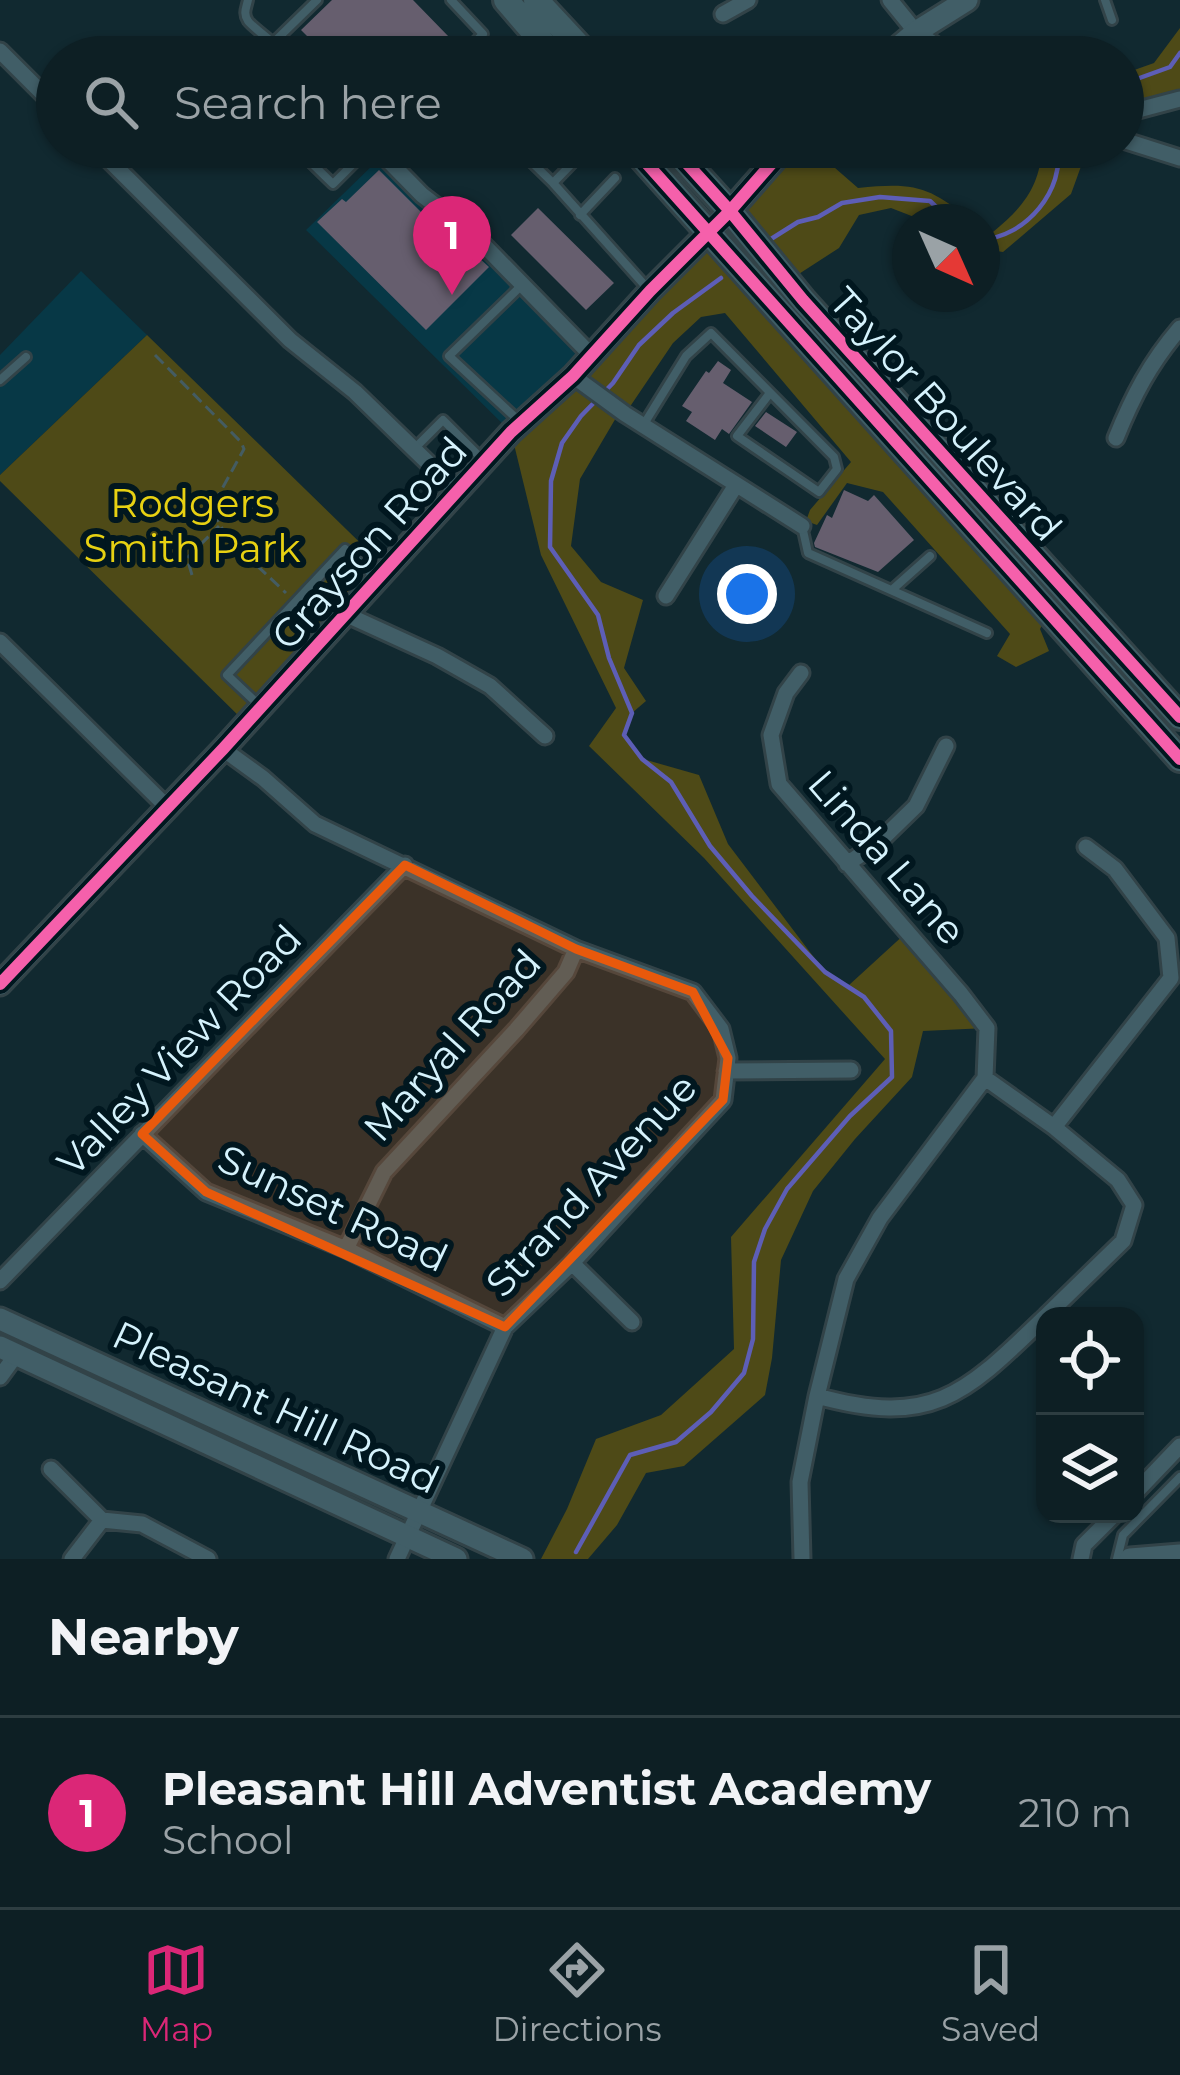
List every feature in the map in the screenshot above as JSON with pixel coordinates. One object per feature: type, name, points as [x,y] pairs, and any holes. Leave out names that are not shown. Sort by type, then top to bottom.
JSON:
[{"type":"main road","points":[[506,0],[537,36]]},
{"type":"main road","points":[[536,0],[569,36]]},
{"type":"main road","name":"Taylor Boulevard","points":[[650,168],[1180,759]]},
{"type":"main road","name":"Taylor Boulevard","points":[[691,168],[803,300],[1180,717]]},
{"type":"street","points":[[723,14],[748,0]]},
{"type":"street","points":[[890,0],[922,36]]},
{"type":"street","points":[[911,36],[967,0]]},
{"type":"street","points":[[0,51],[36,87]]},
{"type":"street","points":[[1144,108],[1180,98]]},
{"type":"street","points":[[1144,147],[1180,158]]},
{"type":"street","points":[[117,168],[290,340],[355,392],[457,491]]},
{"type":"street","points":[[394,168],[474,235],[592,356]]},
{"type":"street","name":"Grayson Road","points":[[0,984],[223,749],[484,461],[521,423],[580,382],[592,356],[768,168]]},
{"type":"street","points":[[1116,438],[1135,392],[1180,328]]},
{"type":"street","points":[[580,382],[802,526]]},
{"type":"street","points":[[666,596],[736,485]]},
{"type":"street","points":[[345,614],[490,686],[545,736]]},
{"type":"street","points":[[0,642],[167,807]]},
{"type":"street","name":"Linda Lane","points":[[801,674],[786,693],[771,735],[779,784],[987,1028],[985,1078]]},
{"type":"street","points":[[847,864],[878,843],[916,806],[946,746]]},
{"type":"street","name":"Strand Avenue","points":[[223,749],[315,824],[576,950],[693,992],[721,1029],[728,1058],[724,1100],[572,1263],[505,1327],[401,1548]]},
{"type":"street","points":[[1054,1127],[1171,978],[1167,938],[1115,869],[1086,847]]},
{"type":"street","name":"Valley View Road","points":[[0,1281],[405,865]]},
{"type":"street","name":"Maryal Road","points":[[346,1249],[384,1172],[516,1030],[566,972],[576,950]]},
{"type":"street","points":[[726,1071],[851,1070]]},
{"type":"street","points":[[802,1559],[800,1482],[846,1279],[880,1218],[985,1078],[1118,1180],[1134,1205],[1123,1241],[1054,1307]]},
{"type":"street","name":"Sunset Road","points":[[142,1134],[206,1192],[346,1249],[505,1327]]},
{"type":"street","points":[[572,1263],[632,1322]]},
{"type":"street","name":"Pleasant Hill Road","points":[[0,1319],[522,1559]]},
{"type":"street","points":[[817,1396],[856,1407],[905,1409],[951,1397],[990,1370],[1036,1325]]},
{"type":"street","points":[[0,1377],[8,1351]]},
{"type":"street","name":"Pleasant Hill Road","points":[[8,1351],[401,1548],[456,1559]]},
{"type":"street","points":[[1144,1484],[1180,1446]]},
{"type":"street","points":[[51,1468],[102,1520],[142,1524],[208,1559]]},
{"type":"street","points":[[72,1559],[102,1520]]},
{"type":"street","points":[[1081,1559],[1084,1546],[1106,1523]]},
{"type":"street","points":[[1130,1559],[1180,1555]]},
{"type":"lane","points":[[248,0],[249,22],[267,36]]},
{"type":"lane","points":[[281,36],[317,0]]},
{"type":"lane","points":[[451,0],[481,36]]},
{"type":"lane","points":[[1105,0],[1112,20]]},
{"type":"lane","points":[[317,168],[333,184],[350,168]]},
{"type":"lane","points":[[538,168],[650,291]]},
{"type":"lane","points":[[553,183],[568,168]]},
{"type":"lane","points":[[580,215],[615,178]]},
{"type":"lane","points":[[521,423],[449,356],[523,284]]},
{"type":"lane","points":[[643,425],[686,356],[710,333],[770,393],[833,457],[837,469],[819,492],[737,436],[770,393]]},
{"type":"lane","points":[[0,380],[26,356]]},
{"type":"lane","points":[[413,449],[443,420],[484,461]]},
{"type":"lane","points":[[802,526],[808,553],[987,633]]},
{"type":"lane","points":[[261,706],[227,675],[345,549],[377,579]]},
{"type":"lane","points":[[892,589],[930,556]]},
{"type":"lane","points":[[1118,1559],[1123,1535],[1180,1477]]},
{"type":"path","points":[[155,355],[234,433],[244,449],[217,498],[219,526],[295,602]]},
{"type":"path","points":[[192,575],[187,558],[219,526]]},
{"type":"highlighted area","points":[[405,865],[576,949],[693,992],[728,1058],[723,1100],[505,1327],[206,1192],[142,1134]]},
{"type":"shaded area","points":[[370,168],[396,168],[592,356],[511,432],[306,230]]},
{"type":"shaded area","points":[[81,271],[147,335],[0,475],[0,355]]},
{"type":"green space","points":[[1180,28],[1180,99],[1144,108],[1144,67],[1154,63]]},
{"type":"green space","points":[[768,168],[835,168],[858,188],[920,189],[948,204],[892,204],[892,208],[859,215],[839,248],[788,281],[730,211]]},
{"type":"green space","points":[[1039,168],[1080,168],[1071,194],[1000,252],[1000,226],[1028,195]]},
{"type":"green space","points":[[707,233],[1049,613],[1040,629],[1049,651],[1016,667],[997,656],[1010,634],[883,492],[847,483],[817,525],[806,521],[851,462],[725,313],[701,317],[673,343],[625,414],[620,411],[580,479],[571,546],[601,582],[643,600],[624,668],[646,701],[632,713],[624,735],[643,759],[699,775],[728,844],[825,972],[848,986],[907,932],[987,1028],[923,1031],[912,1077],[813,1191],[781,1260],[765,1395],[684,1466],[646,1473],[617,1525],[588,1559],[541,1559],[596,1439],[661,1415],[734,1349],[731,1237],[885,1059],[704,858],[589,746],[616,708],[541,555],[511,432]]},
{"type":"green space","name":"Rodgers Smith Park","points":[[147,335],[386,568],[246,723],[0,481],[0,475]]},
{"type":"building","points":[[332,0],[413,0],[448,36],[307,36],[301,30]]},
{"type":"building","points":[[379,170],[450,241],[455,236],[489,267],[426,330],[317,222]]},
{"type":"building","points":[[538,208],[614,283],[586,310],[511,235]]},
{"type":"building","points":[[718,361],[731,370],[723,383],[752,402],[729,434],[722,429],[715,440],[686,421],[692,412],[682,406]]},
{"type":"building","points":[[766,412],[797,432],[786,447],[755,426]]},
{"type":"building","points":[[844,490],[868,501],[874,495],[914,540],[878,572],[815,547],[827,515],[832,518]]},
{"type":"waterway","points":[[1144,76],[1170,67],[1180,53]]},
{"type":"waterway","points":[[1000,235],[1027,221],[1039,208],[1057,168]]},
{"type":"waterway","points":[[771,239],[842,203],[880,197],[933,204]]},
{"type":"waterway","points":[[576,1552],[630,1455],[676,1442],[711,1412],[744,1373],[753,1339],[754,1262],[765,1229],[787,1189],[850,1116],[892,1077],[891,1031],[864,997],[825,972],[752,896],[710,846],[671,782],[642,759],[624,735],[632,713],[609,658],[598,615],[550,547],[551,481],[562,443],[639,345],[721,278]]},
{"type":"cycle path","points":[[651,168],[1180,759]]},
{"type":"cycle path","points":[[691,168],[803,300],[1180,717]]},
{"type":"cycle path","points":[[0,984],[223,749],[511,432],[573,376],[768,168]]},
{"type":"place","name":"Pleasant Hill Adventist Academy","points":[[452,295]]}]
